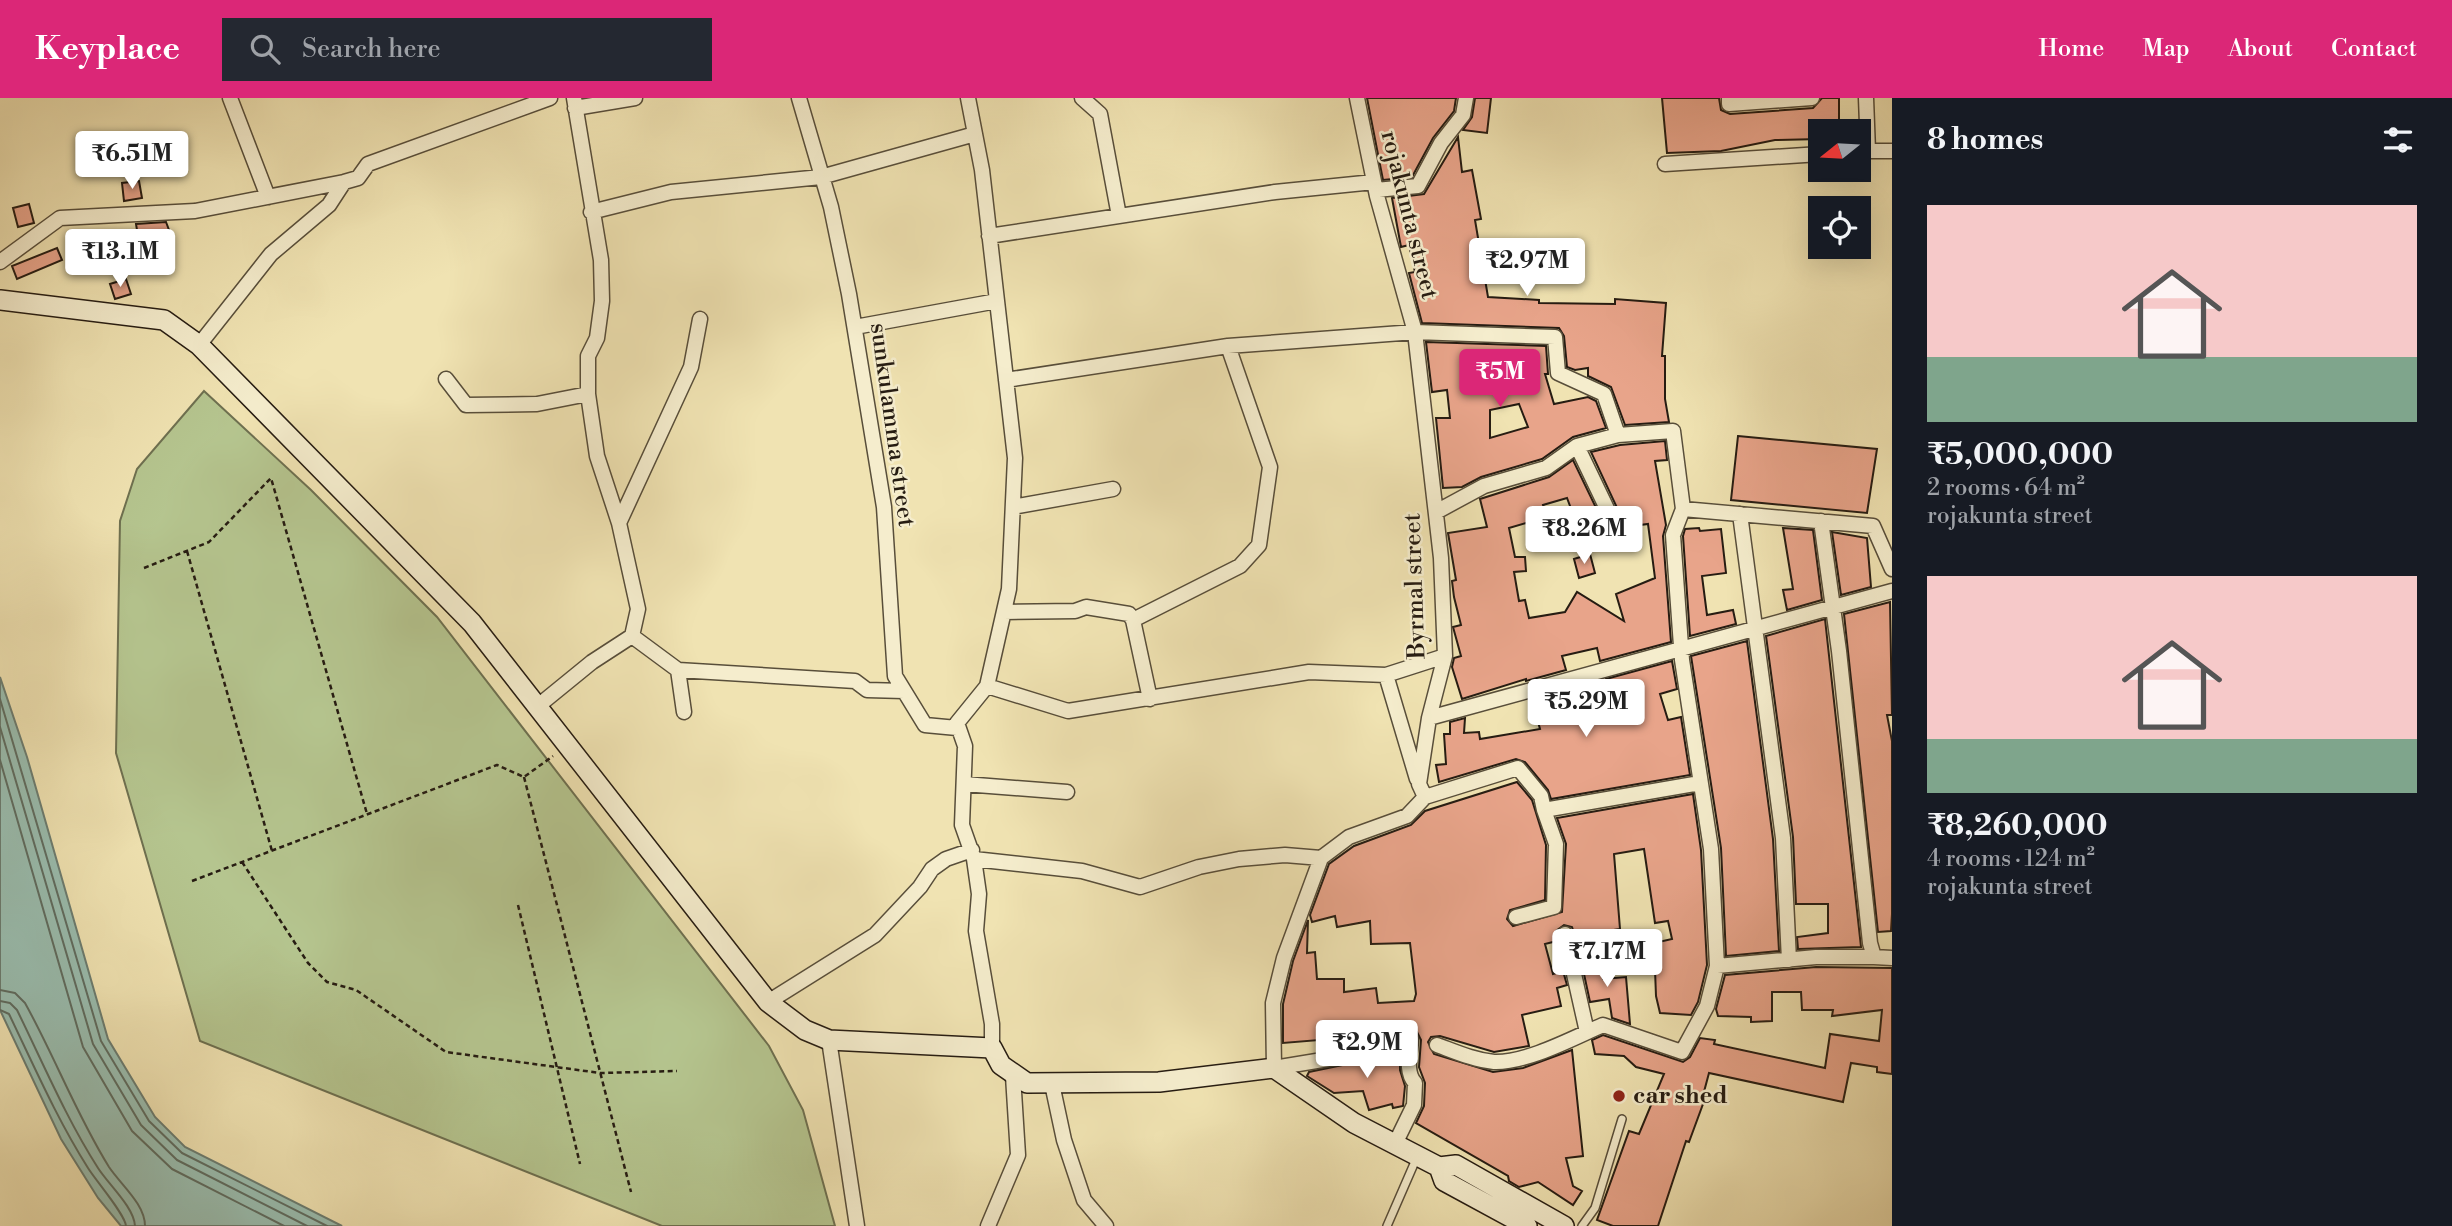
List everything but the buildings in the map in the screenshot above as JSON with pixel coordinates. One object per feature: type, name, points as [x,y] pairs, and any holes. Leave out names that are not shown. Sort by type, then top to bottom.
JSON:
[{"type":"main road","points":[[0,300],[164,320],[199,345],[472,623],[768,1002],[805,1030],[829,1040],[992,1048],[1001,1065],[1013,1076],[1027,1083],[1159,1082],[1221,1077],[1274,1068],[1354,1123],[1439,1167],[1456,1165],[1564,1226]]},
{"type":"main road","points":[[1439,1167],[1444,1181],[1527,1226]]},
{"type":"street","points":[[230,98],[268,197]]},
{"type":"street","points":[[0,262],[60,218],[195,211],[344,182],[358,178],[368,164],[550,98]]},
{"type":"street","points":[[538,706],[592,662],[632,636],[638,609],[619,523],[597,456],[588,394],[587,356],[597,338],[602,301],[601,260],[574,103],[635,98]]},
{"type":"street","name":"sunkulamma street","points":[[799,98],[833,219],[855,327],[884,507],[895,676],[925,725],[957,728]]},
{"type":"street","points":[[968,98],[989,236],[1015,458],[1009,589],[1004,612],[987,686],[957,723],[965,746],[962,825],[973,854],[979,894],[975,931],[992,1024],[992,1048]]},
{"type":"street","points":[[1082,98],[1100,114],[1119,216]]},
{"type":"street","name":"rojakunta street","points":[[1357,98],[1375,186],[1415,332],[1555,338],[1558,373],[1604,394],[1618,435]]},
{"type":"street","points":[[989,236],[1275,192],[1418,186],[1441,143],[1463,115],[1466,98]]},
{"type":"street","points":[[1729,98],[1729,104],[1812,98]]},
{"type":"street","points":[[1865,119],[1866,98]]},
{"type":"street","points":[[591,212],[671,192],[821,177],[975,134]]},
{"type":"street","points":[[1871,152],[1892,151]]},
{"type":"street","points":[[1665,164],[1808,156]]},
{"type":"street","points":[[199,345],[271,254],[329,205],[344,182]]},
{"type":"street","points":[[855,327],[997,302]]},
{"type":"street","points":[[619,523],[691,367],[700,319]]},
{"type":"street","points":[[1006,380],[1228,346],[1415,332]]},
{"type":"street","name":"Byrmal street","points":[[1415,332],[1441,558],[1445,656],[1429,718],[1422,790]]},
{"type":"street","points":[[1133,620],[1240,566],[1259,545],[1270,467],[1228,346]]},
{"type":"street","points":[[446,379],[466,405],[537,404],[588,394]]},
{"type":"street","points":[[1436,512],[1484,486],[1546,468],[1577,446],[1618,435],[1673,431],[1683,509],[1673,535],[1681,649],[1711,849],[1717,966],[1707,1006],[1682,1052],[1603,1025],[1558,1045],[1497,1062],[1471,1058],[1437,1045]]},
{"type":"street","points":[[1577,446],[1620,536]]},
{"type":"street","points":[[1013,507],[1113,489]]},
{"type":"street","points":[[1683,509],[1873,526],[1892,569]]},
{"type":"street","points":[[1740,514],[1783,838],[1789,960]]},
{"type":"street","points":[[1821,521],[1870,943],[1874,957]]},
{"type":"street","points":[[1429,718],[1892,591]]},
{"type":"street","points":[[1004,612],[1075,611],[1086,607],[1129,614],[1133,620],[1150,699]]},
{"type":"street","points":[[632,636],[678,670],[855,681],[867,690],[904,691]]},
{"type":"street","points":[[987,686],[1069,711],[1309,673],[1386,675],[1445,656]]},
{"type":"street","points":[[678,670],[684,712]]},
{"type":"street","points":[[1386,675],[1422,790]]},
{"type":"street","points":[[1395,1144],[1414,1105],[1415,1083],[1411,1078],[1409,1064],[1411,1041],[1364,1053],[1274,1068],[1273,1003],[1284,958],[1321,858],[1349,837],[1407,816],[1422,790],[1518,768],[1541,796],[1556,844],[1553,907],[1516,916]]},
{"type":"street","points":[[1544,810],[1700,783]]},
{"type":"street","points":[[964,784],[1067,792]]},
{"type":"street","points":[[768,1002],[875,935],[920,887],[932,869],[946,859],[973,854],[1082,870],[1140,887],[1199,867],[1240,859],[1285,855],[1321,858]]},
{"type":"street","points":[[1566,934],[1587,1032]]},
{"type":"street","points":[[1717,966],[1789,960],[1892,958]]},
{"type":"street","points":[[829,1040],[857,1226]]},
{"type":"street","points":[[988,1226],[1018,1154],[1013,1076]]},
{"type":"street","points":[[1052,1084],[1064,1140],[1084,1200],[1106,1226]]},
{"type":"lane","points":[[1582,1226],[1595,1208],[1622,1119]]},
{"type":"lane","points":[[1387,1226],[1417,1156]]},
{"type":"path","points":[[144,568],[209,542],[271,478],[367,814]]},
{"type":"path","points":[[187,551],[272,851]]},
{"type":"path","points":[[524,777],[568,745]]},
{"type":"path","points":[[192,881],[497,765],[524,777]]},
{"type":"path","points":[[524,777],[631,1192]]},
{"type":"path","points":[[243,862],[308,963],[327,982],[356,990],[446,1052],[600,1073],[677,1071]]},
{"type":"path","points":[[518,905],[580,1164]]},
{"type":"green space","points":[[204,391],[311,490],[437,617],[769,1046],[803,1110],[835,1226],[662,1226],[200,1041],[116,753],[120,521],[137,469]]},
{"type":"water","points":[[0,677],[27,757],[108,1039],[155,1117],[185,1147],[342,1226],[121,1226],[98,1198],[61,1139],[0,1010]]},
{"type":"place","name":"car shed","points":[[1619,1096]]}]
